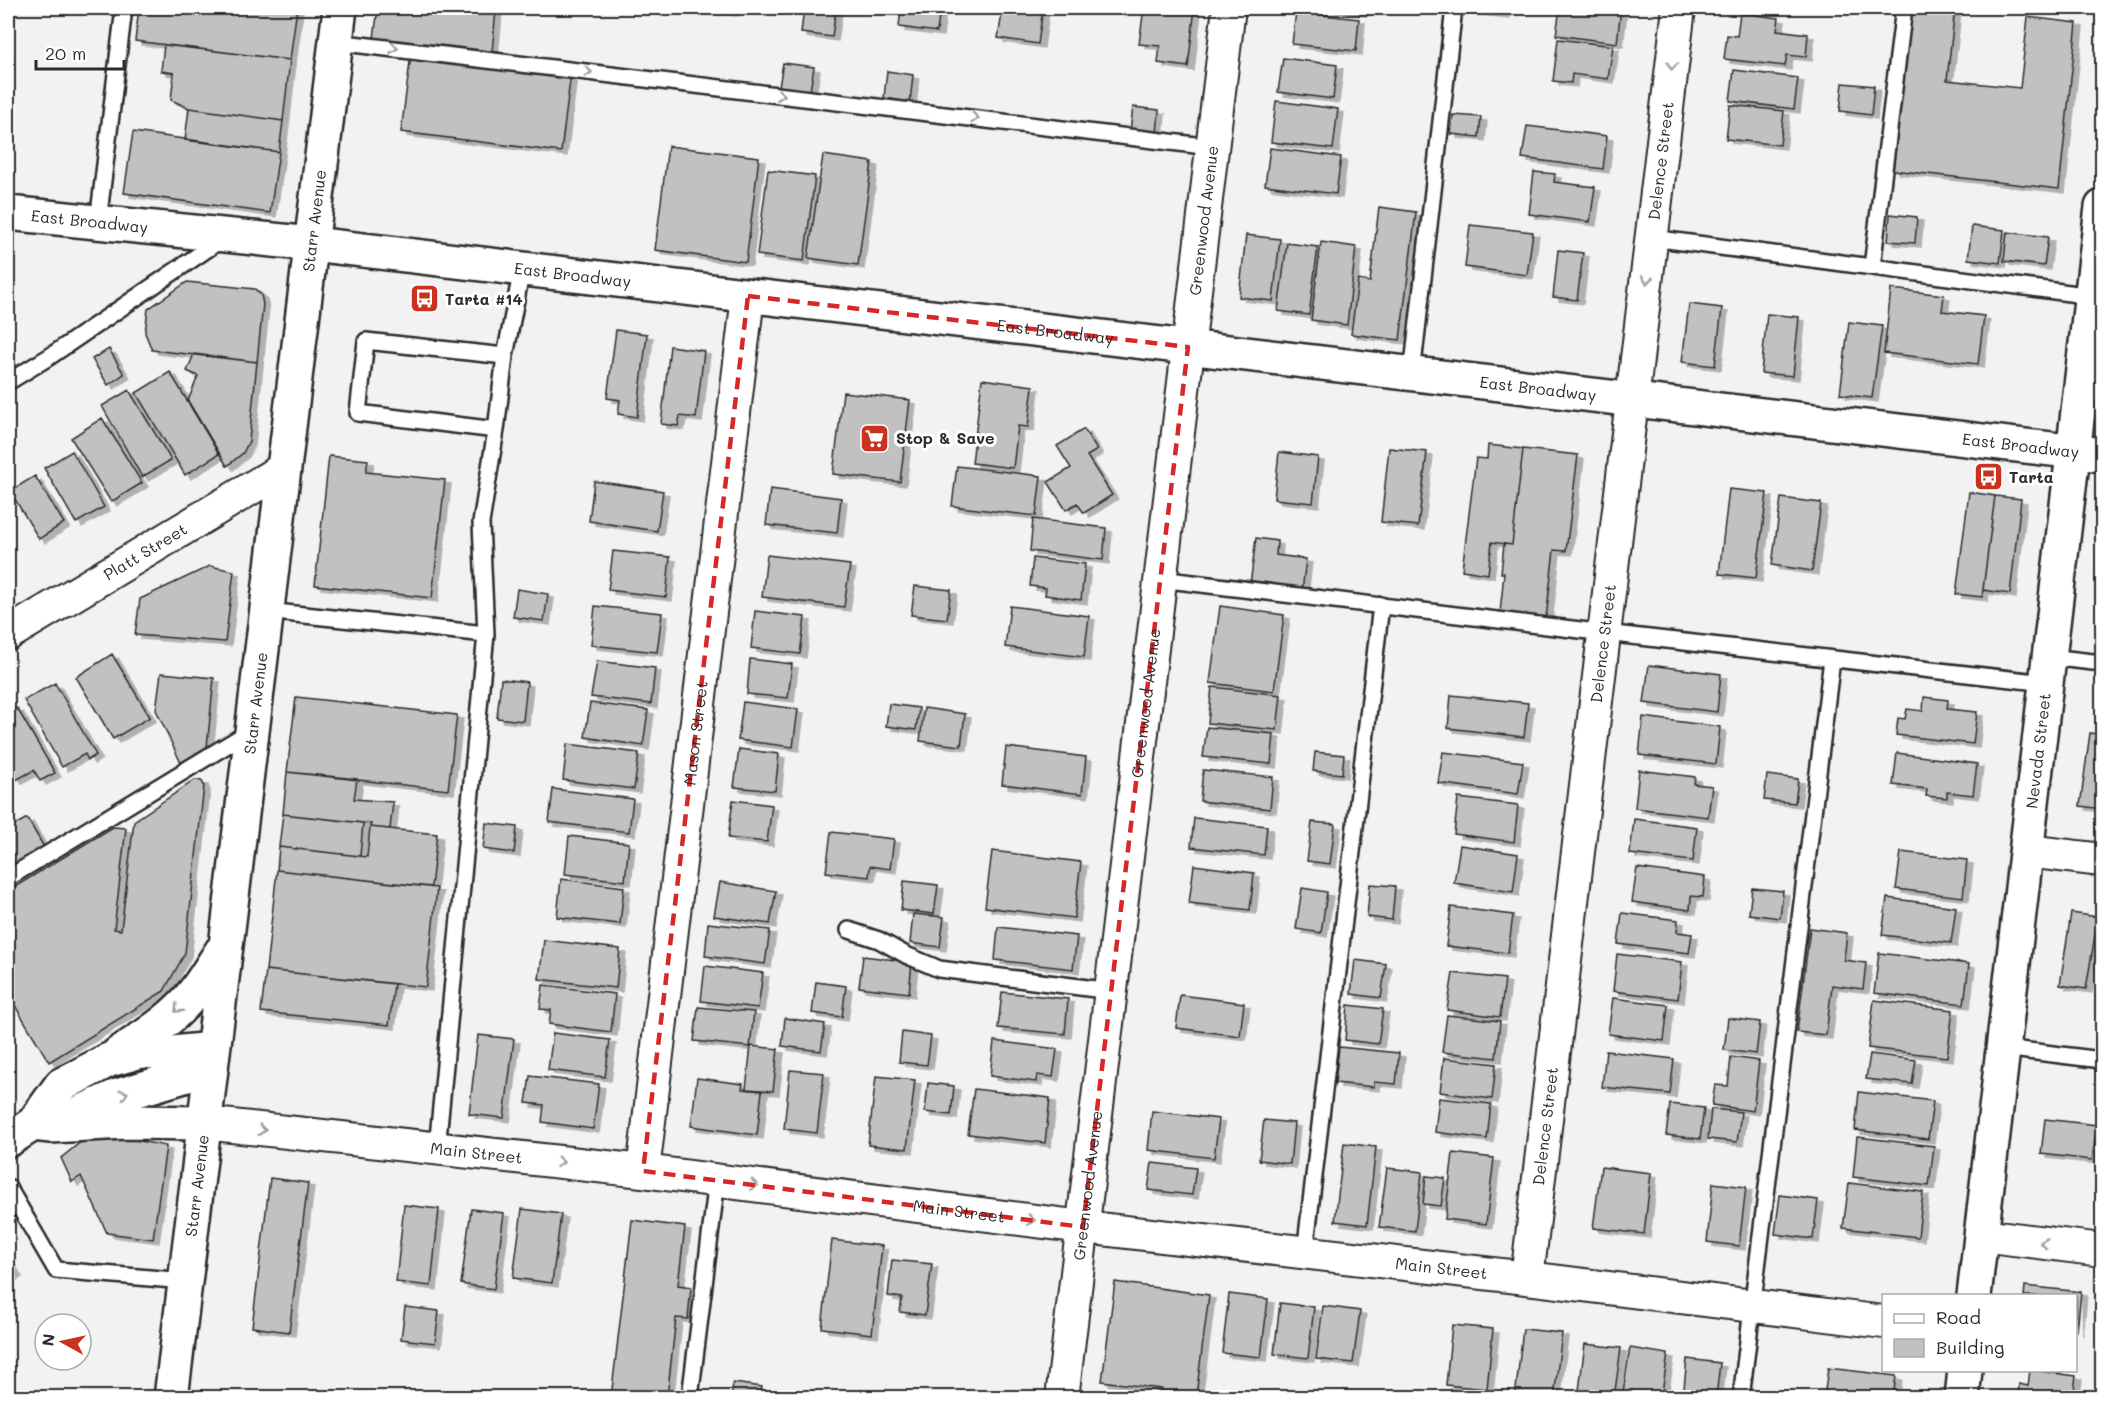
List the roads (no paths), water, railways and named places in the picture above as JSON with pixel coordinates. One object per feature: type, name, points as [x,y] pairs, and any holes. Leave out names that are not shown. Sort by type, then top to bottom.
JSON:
[{"type":"street","name":"Starr Avenue","points":[[171,1398],[340,8]]},
{"type":"street","name":"Greenwood Avenue","points":[[1062,1398],[1229,8]]},
{"type":"street","name":"Delence Street","points":[[1527,1278],[1679,8]]},
{"type":"street","name":"Nevada Street","points":[[1974,1294],[2048,670],[2088,454],[2092,296],[2103,207]]},
{"type":"street","name":"East Broadway","points":[[8,213],[312,244],[2088,454]]},
{"type":"street","name":"Mason Street","points":[[643,1171],[748,296]]},
{"type":"street","name":"Platt Street","points":[[8,634],[283,469]]},
{"type":"street","points":[[2026,851],[2103,860]]},
{"type":"street","points":[[31,1130],[61,1084],[109,1060],[155,1029],[179,1009],[200,985],[225,945]]},
{"type":"street","points":[[109,1060],[141,1051],[211,1058]]},
{"type":"street","points":[[31,1130],[211,1058]]},
{"type":"street","name":"Main Street","points":[[31,1130],[125,1122],[204,1123],[643,1171],[1083,1227],[1527,1278],[1882,1323]]},
{"type":"street","points":[[1981,1235],[2103,1250]]},
{"type":"street","points":[[1962,1398],[1965,1372]]},
{"type":"lane","points":[[98,222],[124,8]]},
{"type":"lane","points":[[1412,374],[1454,8]]},
{"type":"lane","points":[[1872,267],[1904,8]]},
{"type":"lane","points":[[336,42],[1212,147]]},
{"type":"lane","points":[[8,382],[58,351],[227,235]]},
{"type":"lane","points":[[1652,238],[2092,296]]},
{"type":"lane","points":[[437,1149],[486,634],[481,523],[505,356],[522,269]]},
{"type":"lane","points":[[496,430],[358,412],[366,341],[505,356]]},
{"type":"lane","points":[[1160,579],[1832,659],[2048,670],[2103,663]]},
{"type":"lane","points":[[1305,1253],[1381,606]]},
{"type":"lane","points":[[266,611],[486,634]]},
{"type":"lane","points":[[1741,1398],[1832,659]]},
{"type":"lane","points":[[8,878],[252,730]]},
{"type":"lane","points":[[849,930],[879,940],[939,969],[1111,991]]},
{"type":"lane","points":[[2003,1048],[2103,1060]]},
{"type":"lane","points":[[690,1398],[717,1180]]},
{"type":"lane","points":[[8,1187],[56,1270],[185,1281]]},
{"type":"place","name":"Tarta #14","points":[[424,299]]},
{"type":"place","name":"Stop & Save","points":[[875,438]]},
{"type":"place","name":"Tarta","points":[[1988,477]]}]
